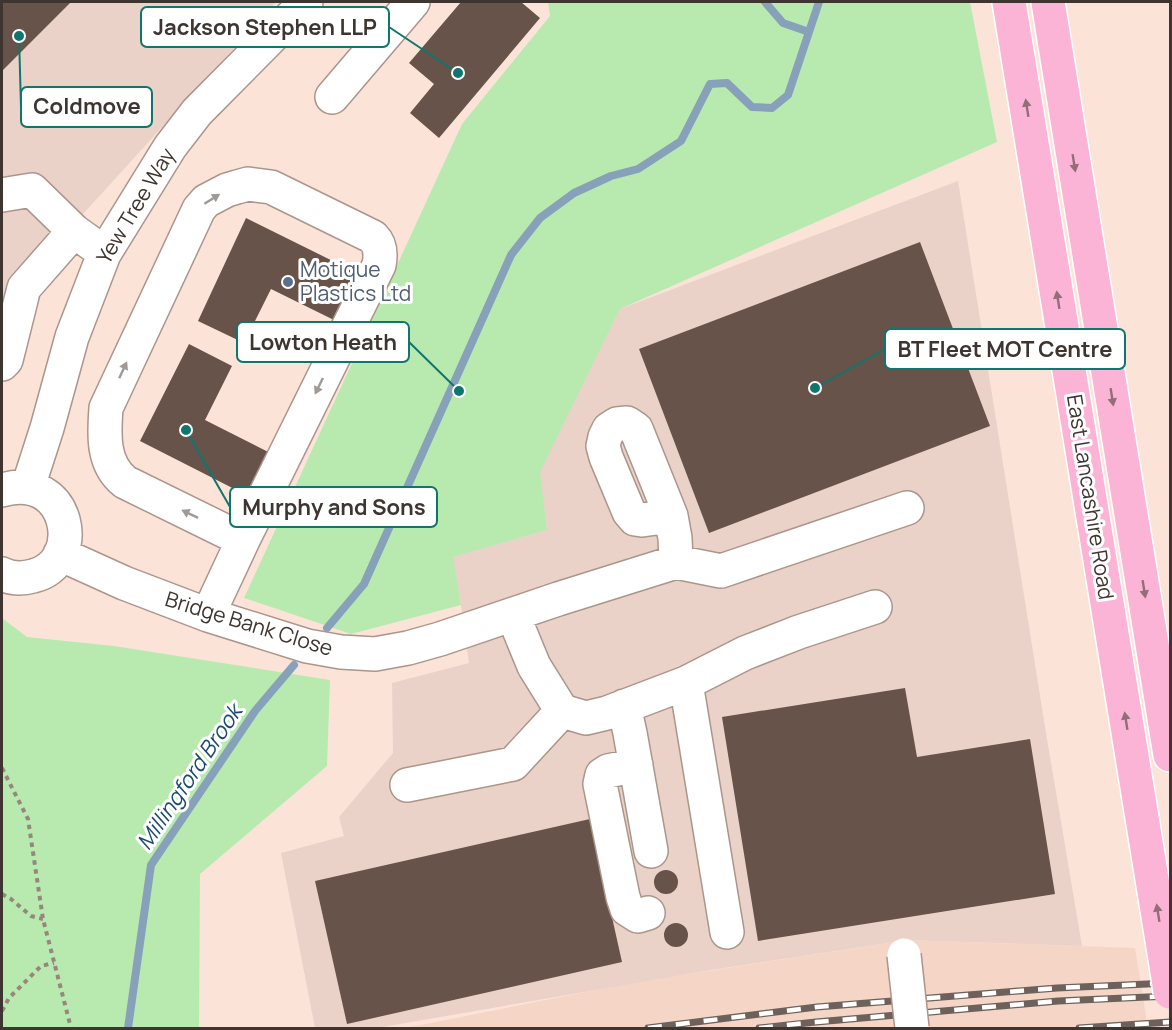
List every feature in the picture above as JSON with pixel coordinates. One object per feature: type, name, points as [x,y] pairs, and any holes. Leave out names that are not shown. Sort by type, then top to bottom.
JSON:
[{"type":"highway","name":"East Lancashire Road","points":[[1009,2],[1169,981]]},
{"type":"highway","name":"East Lancashire Road","points":[[1048,2],[1170,755]]},
{"type":"street","points":[[332,97],[413,2]]},
{"type":"street","name":"Yew Tree Way","points":[[60,554],[65,541],[65,526],[61,513],[53,501],[42,492],[15,489],[47,428],[72,337],[104,254],[170,147],[197,112],[298,4]]},
{"type":"street","points":[[208,615],[379,265],[381,256],[380,247],[373,237],[271,187],[248,184],[227,190],[206,201],[199,209],[106,408],[104,434],[108,460],[113,471],[125,482],[243,540]]},
{"type":"street","points":[[2,195],[32,190],[74,231],[104,254]]},
{"type":"street","points":[[2,364],[6,360],[24,288],[74,231]]},
{"type":"street","points":[[671,516],[676,562],[721,571],[907,508]]},
{"type":"street","points":[[2,574],[8,577],[23,578],[38,575],[51,566],[60,554]]},
{"type":"street","name":"Bridge Bank Close","points":[[60,554],[124,583],[208,615],[308,646],[341,652],[375,654],[408,648],[676,562]]},
{"type":"street","points":[[513,615],[534,666],[561,711],[586,718],[686,683],[788,636],[875,607]]},
{"type":"street","points":[[686,683],[727,932]]},
{"type":"street","points":[[624,706],[651,851]]},
{"type":"street","points":[[407,785],[513,764],[561,711]]},
{"type":"street","points":[[636,765],[608,771],[602,775],[600,784],[627,909],[638,916],[648,913]]},
{"type":"street","points":[[904,955],[912,1029]]},
{"type":"path","points":[[2,768],[28,819],[43,919],[71,1029]]},
{"type":"path","points":[[2,894],[31,916],[43,919]]},
{"type":"path","points":[[2,1011],[9,998],[41,966],[54,963]]},
{"type":"shaded area","points":[[2,2],[276,2],[2,303]]},
{"type":"shaded area","points":[[958,181],[1082,946],[907,940],[711,970],[377,1028],[315,1028],[281,853],[344,836],[339,817],[393,753],[392,683],[469,663],[452,557],[547,530],[539,472],[620,309]]},
{"type":"shaded area","points":[[907,940],[1135,948],[1148,1028],[406,1028],[636,982]]},
{"type":"green space","points":[[548,2],[970,2],[997,142],[620,309],[540,472],[547,530],[453,557],[461,605],[351,634],[244,598],[462,124],[550,16]]},
{"type":"green space","points":[[2,618],[27,637],[114,646],[330,680],[327,766],[200,874],[199,1028],[2,1028]]},
{"type":"building","points":[[2,2],[71,2],[2,71]]},
{"type":"building","points":[[461,2],[521,2],[540,18],[439,138],[410,113],[434,84],[409,63]]},
{"type":"building","name":"Motique Plastics Ltd","points":[[246,218],[363,276],[340,323],[271,289],[244,343],[198,321]]},
{"type":"building","points":[[920,242],[990,426],[709,533],[639,349]]},
{"type":"building","points":[[189,344],[232,366],[205,420],[276,456],[254,499],[140,441]]},
{"type":"building","points":[[905,688],[917,757],[1030,739],[1055,894],[758,941],[722,717]]},
{"type":"building","points":[[590,819],[622,962],[347,1024],[315,881]]},
{"type":"building","points":[[666,870],[674,874],[678,882],[674,890],[666,894],[658,890],[654,882],[658,874]]},
{"type":"building","points":[[676,923],[684,927],[688,935],[684,943],[676,947],[668,943],[664,935],[668,927]]},
{"type":"waterway","points":[[765,2],[783,23],[809,32]]},
{"type":"waterway","name":"Millingford Brook","points":[[327,628],[364,584],[511,255],[540,218],[574,193],[611,176],[638,169],[681,141],[710,84],[727,83],[752,107],[772,108],[788,95],[819,2]]},
{"type":"waterway","name":"Millingford Brook","points":[[128,1028],[151,865],[255,711],[294,665]]},
{"type":"railway","points":[[648,1028],[817,1007],[1057,988],[1170,983]]},
{"type":"railway","points":[[759,1028],[1058,1001],[1170,996]]},
{"type":"railway","points":[[1079,1028],[1170,1022]]},
{"type":"place","name":"Coldmove","points":[[19,36]]},
{"type":"place","name":"Jackson Stephen LLP","points":[[458,73]]},
{"type":"place","name":"Motique Plastics Ltd","points":[[288,282]]},
{"type":"place","name":"BT Fleet MOT Centre","points":[[815,388]]},
{"type":"place","name":"Lowton Heath","points":[[459,391]]},
{"type":"place","name":"Murphy and Sons","points":[[186,430]]}]
